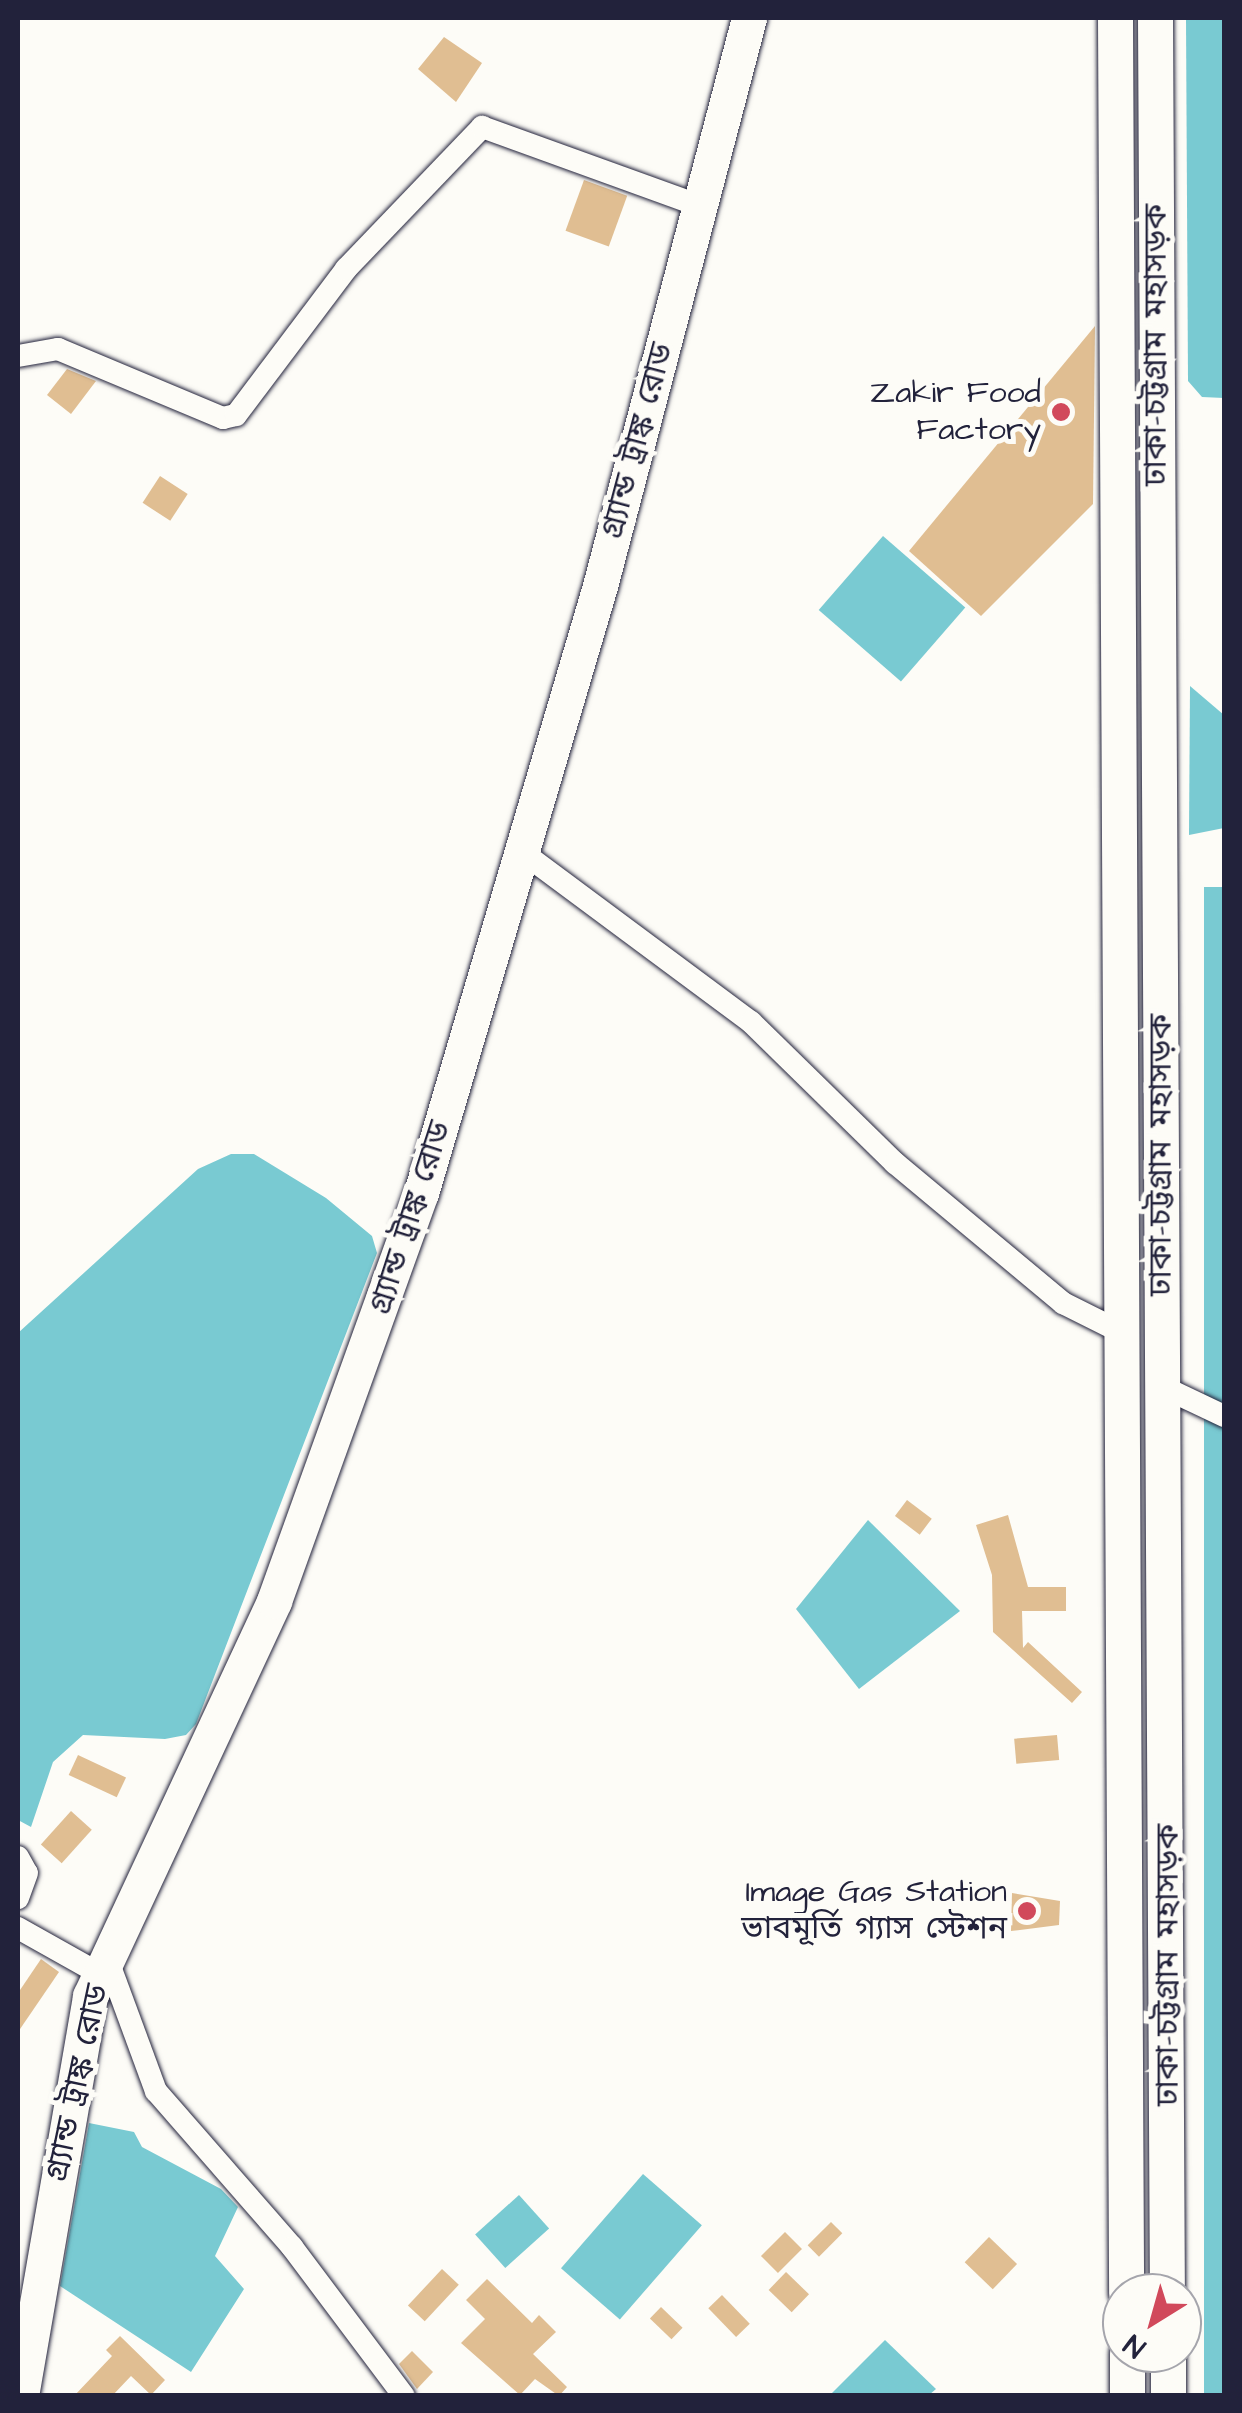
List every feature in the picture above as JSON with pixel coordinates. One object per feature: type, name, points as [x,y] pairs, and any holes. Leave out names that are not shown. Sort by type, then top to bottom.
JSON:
[{"type":"highway","name":"গ্র্যান্ড ট্রাঙ্ক রোড","points":[[21,2396],[90,1996],[274,1600],[351,1400],[522,852],[600,586],[749,18]]},
{"type":"highway","name":"ঢাকা-চট্টগ্রাম মহাসড়ক","points":[[1115,18],[1126,2273]]},
{"type":"highway","name":"ঢাকা-চট্টগ্রাম মহাসড়ক","points":[[1155,18],[1167,2273]]},
{"type":"street","points":[[18,356],[58,350],[223,418],[236,414],[346,269],[482,126],[700,206]]},
{"type":"street","points":[[522,852],[751,1022],[896,1163],[1063,1302],[1119,1331]]},
{"type":"street","points":[[1163,1387],[1198,1399],[1224,1416]]},
{"type":"street","points":[[18,1857],[26,1873],[18,1898]]},
{"type":"street","points":[[18,1928],[104,1966],[156,2091],[292,2247],[404,2396]]},
{"type":"water","points":[[1186,18],[1224,18],[1224,398],[1202,397],[1188,381]]},
{"type":"water","points":[[883,536],[965,608],[901,681],[819,610]]},
{"type":"water","points":[[1190,686],[1224,715],[1224,828],[1189,835]]},
{"type":"water","points":[[1204,887],[1224,887],[1224,2395],[1204,2395]]},
{"type":"water","points":[[231,1154],[254,1154],[326,1198],[372,1236],[377,1253],[196,1724],[186,1735],[165,1739],[83,1735],[53,1762],[31,1827],[18,1820],[18,1333],[198,1169]]},
{"type":"water","points":[[868,1520],[960,1611],[859,1689],[796,1609]]},
{"type":"water","points":[[89,2123],[134,2132],[142,2147],[221,2189],[238,2207],[215,2256],[244,2289],[191,2372],[60,2286]]},
{"type":"water","points":[[643,2174],[702,2225],[620,2320],[561,2268]]},
{"type":"water","points":[[519,2195],[549,2228],[505,2268],[475,2234]]},
{"type":"water","points":[[885,2340],[936,2389],[929,2395],[830,2395]]},
{"type":"building","points":[[444,37],[482,63],[456,102],[418,69]]},
{"type":"building","points":[[584,180],[627,196],[609,246],[566,231]]},
{"type":"building","name":"Zakir Food Factory","points":[[1095,326],[1093,504],[981,616],[909,551]]},
{"type":"building","points":[[67,369],[96,381],[71,414],[47,395]]},
{"type":"building","points":[[160,476],[188,494],[170,521],[143,503]]},
{"type":"building","points":[[907,1500],[932,1519],[920,1535],[895,1516]]},
{"type":"building","points":[[1008,1515],[1028,1587],[1066,1587],[1066,1611],[1022,1611],[1023,1648],[1028,1642],[1082,1692],[1072,1703],[993,1632],[992,1575],[976,1525]]},
{"type":"building","points":[[1057,1735],[1059,1760],[1016,1764],[1014,1739]]},
{"type":"building","points":[[78,1755],[126,1777],[117,1797],[69,1775]]},
{"type":"building","points":[[71,1811],[92,1830],[62,1863],[41,1844]]},
{"type":"building","points":[[1012,1893],[1060,1901],[1059,1925],[1011,1931]]},
{"type":"building","points":[[41,1959],[59,1972],[18,2032],[18,1993]]},
{"type":"building","points":[[831,2222],[842,2233],[819,2257],[808,2245]]},
{"type":"building","points":[[785,2232],[802,2249],[778,2273],[761,2256]]},
{"type":"building","points":[[989,2237],[1017,2264],[993,2289],[965,2262]]},
{"type":"building","points":[[442,2269],[459,2285],[425,2321],[408,2306]]},
{"type":"building","points":[[786,2272],[809,2294],[792,2312],[769,2290]]},
{"type":"building","points":[[487,2279],[532,2323],[539,2315],[556,2332],[533,2354],[567,2387],[559,2396],[535,2379],[520,2395],[461,2343],[485,2319],[466,2300]]},
{"type":"building","points":[[722,2295],[750,2324],[736,2337],[708,2308]]},
{"type":"building","points":[[661,2307],[683,2328],[671,2339],[650,2319]]},
{"type":"building","points":[[120,2336],[165,2380],[151,2395],[131,2376],[112,2396],[74,2396],[112,2356],[106,2350]]},
{"type":"building","points":[[412,2351],[433,2372],[417,2389],[399,2364]]},
{"type":"place","name":"Zakir Food Factory","points":[[1061,412]]},
{"type":"place","name":"Image Gas Station ভাবমূর্তি গ্যাস স্টেশন","points":[[1027,1911]]}]
